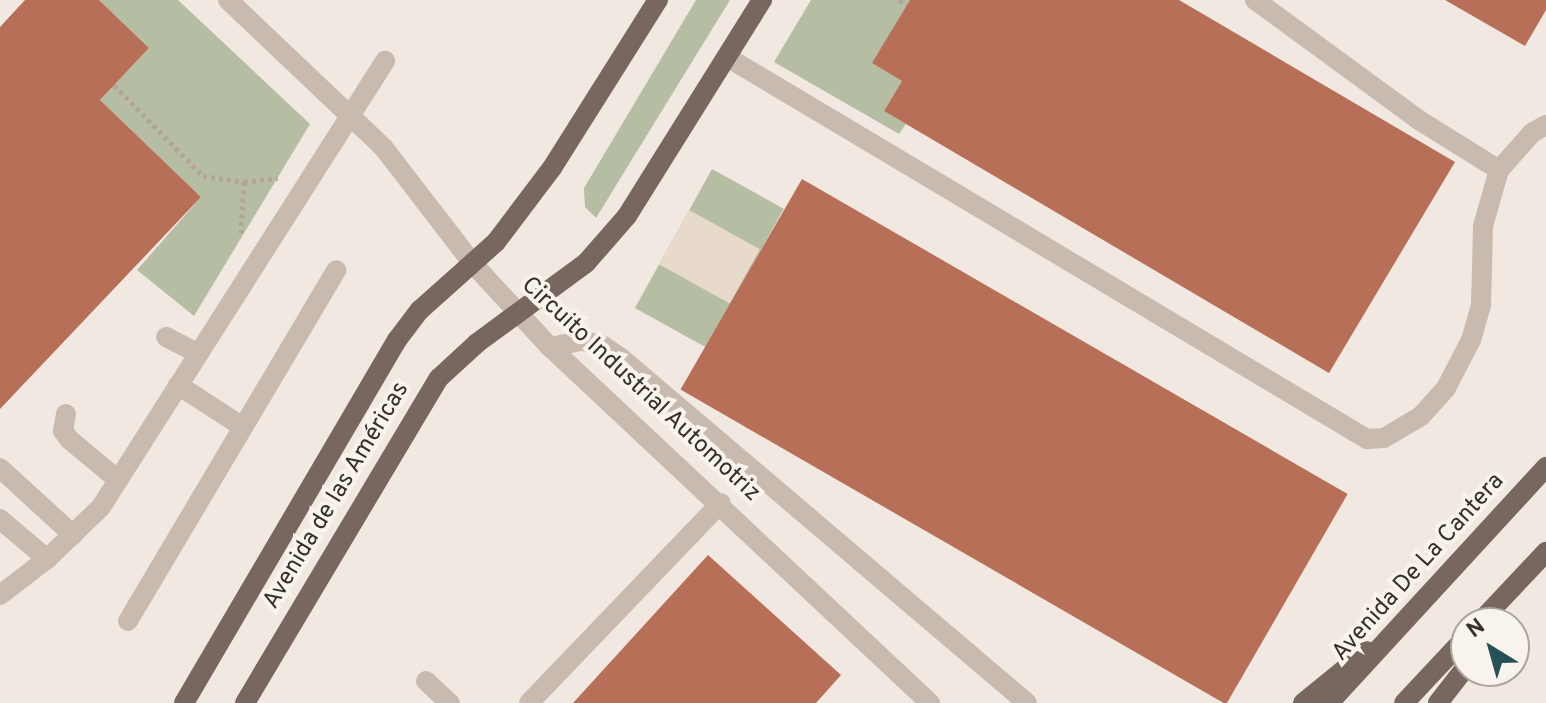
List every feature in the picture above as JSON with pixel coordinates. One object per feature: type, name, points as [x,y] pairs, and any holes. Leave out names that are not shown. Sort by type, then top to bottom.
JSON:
[{"type":"main road","name":"Avenida de las Américas","points":[[184,703],[397,340],[420,310],[474,265],[552,168],[658,0]]},
{"type":"main road","name":"Avenida de las Américas","points":[[245,703],[439,378],[477,343],[520,315],[586,263],[627,216],[762,0]]},
{"type":"main road","name":"Avenida De La Cantera","points":[[1329,703],[1406,624],[1546,467]]},
{"type":"main road","points":[[1494,607],[1546,552]]},
{"type":"main road","points":[[1503,607],[1514,586]]},
{"type":"main road","points":[[1303,703],[1406,624]]},
{"type":"main road","points":[[1404,703],[1450,654]]},
{"type":"main road","points":[[1438,703],[1450,687]]},
{"type":"street","name":"Circuito Industrial Automotriz","points":[[228,0],[350,112],[404,170],[474,265],[550,347],[721,503],[920,699]]},
{"type":"street","points":[[1255,0],[1419,120],[1499,170]]},
{"type":"street","points":[[727,57],[1367,439],[1384,438],[1421,416],[1446,388],[1471,340],[1481,305],[1483,226],[1499,170],[1532,133],[1546,125]]},
{"type":"street","points":[[5,583],[47,559],[73,535],[118,480],[385,61]]},
{"type":"street","points":[[128,621],[336,270]]},
{"type":"street","points":[[166,337],[198,353]]},
{"type":"street","points":[[550,347],[582,341],[620,357],[1027,703]]},
{"type":"street","points":[[178,385],[243,427]]},
{"type":"street","points":[[66,414],[63,431],[70,440],[118,480]]},
{"type":"street","points":[[0,468],[73,535]]},
{"type":"street","points":[[529,703],[721,503]]},
{"type":"street","points":[[0,519],[47,559]]},
{"type":"street","points":[[426,681],[450,703]]},
{"type":"path","points":[[899,0],[907,5]]},
{"type":"path","points":[[114,85],[203,176],[244,182],[278,178]]},
{"type":"path","points":[[241,238],[244,182]]},
{"type":"green space","points":[[99,0],[178,0],[310,124],[194,316],[137,270],[201,197],[100,100],[149,48]]},
{"type":"green space","points":[[696,0],[730,0],[596,218],[585,207],[584,188]]},
{"type":"green space","points":[[811,0],[910,0],[873,63],[902,81],[884,111],[906,124],[899,134],[774,62]]},
{"type":"green space","points":[[712,169],[784,209],[707,348],[635,308]]},
{"type":"shaded area","points":[[689,210],[760,249],[730,303],[659,264]]},
{"type":"building","points":[[25,0],[99,0],[149,48],[100,100],[201,197],[0,409],[0,27]]},
{"type":"building","points":[[910,0],[1179,0],[1455,162],[1329,373],[884,111],[902,81],[872,63]]},
{"type":"building","points":[[1445,0],[1546,0],[1546,10],[1525,46]]},
{"type":"building","points":[[802,179],[1348,494],[1227,703],[1224,703],[680,389]]},
{"type":"building","points":[[708,555],[841,675],[816,703],[573,703]]}]
